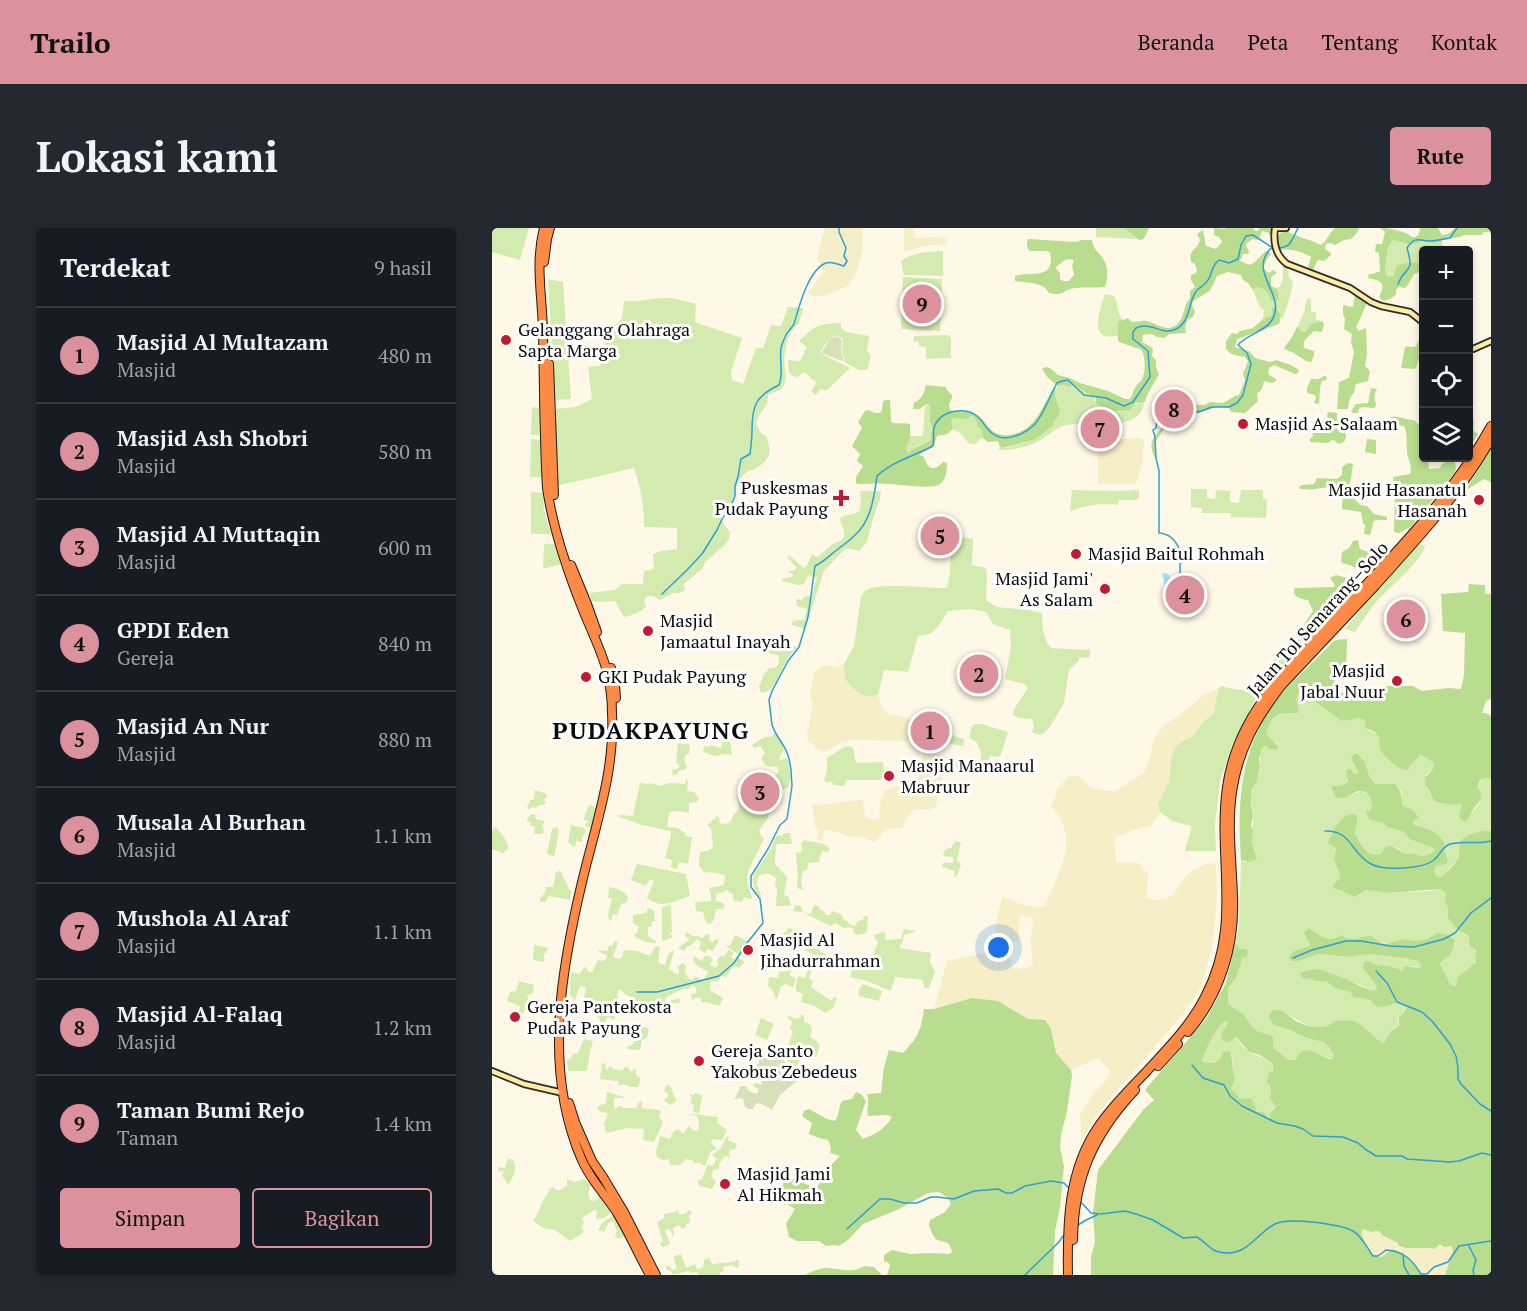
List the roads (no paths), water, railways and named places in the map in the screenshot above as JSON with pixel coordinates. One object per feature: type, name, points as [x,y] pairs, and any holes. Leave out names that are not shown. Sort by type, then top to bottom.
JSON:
[{"type":"highway","points":[[544,228],[539,258],[551,406],[553,488],[557,526],[611,666],[617,711],[613,761],[604,812],[566,971],[561,1015],[562,1093],[579,1154],[616,1211],[650,1275]]},
{"type":"highway","points":[[545,330],[544,258],[550,228]]},
{"type":"highway","name":"Jalan Tol Semarang–Solo","points":[[1073,1275],[1073,1225],[1079,1184],[1093,1146],[1116,1108],[1191,1021],[1205,998],[1218,969],[1227,921],[1225,825],[1228,785],[1234,758],[1248,725],[1279,680],[1408,540],[1446,495],[1491,426]]},
{"type":"highway","name":"Jalan Tol Semarang–Solo","points":[[1068,1275],[1070,1203],[1074,1182],[1084,1153],[1097,1128],[1196,1023],[1209,1002],[1223,970],[1233,921],[1230,835],[1232,794],[1239,760],[1250,733],[1263,710],[1281,686],[1427,529],[1460,487],[1491,439]]},
{"type":"highway","points":[[561,1015],[566,1093],[575,1122],[592,1161],[624,1212],[656,1275]]},
{"type":"highway","points":[[579,1154],[586,1156],[588,1150]]},
{"type":"highway","points":[[585,1166],[588,1159],[592,1161]]},
{"type":"street","points":[[1286,228],[1276,228],[1276,248],[1287,264],[1350,288],[1381,306],[1410,312],[1419,319]]},
{"type":"street","points":[[1473,348],[1491,341]]},
{"type":"street","points":[[492,1071],[524,1084],[562,1093]]},
{"type":"waterway","points":[[662,594],[702,554],[723,517],[729,511],[735,496],[741,459],[750,454],[754,408],[760,397],[779,385],[781,346],[794,324],[809,281],[814,273],[826,263],[844,266],[847,261],[844,256],[846,248],[839,228]]},
{"type":"waterway","points":[[1177,587],[1180,579],[1180,564],[1185,560],[1172,539],[1159,533],[1159,471],[1153,430],[1159,420],[1165,421],[1172,415],[1198,412],[1212,407],[1229,407],[1237,403],[1243,395],[1251,364],[1247,353],[1238,345],[1269,324],[1275,311],[1275,301],[1263,267],[1264,258],[1270,249],[1289,244],[1298,228]]},
{"type":"waterway","points":[[1398,284],[1410,266],[1407,248],[1412,242],[1450,238],[1457,228]]},
{"type":"waterway","points":[[637,992],[657,992],[719,976],[734,963],[763,923],[760,899],[751,887],[751,876],[780,825],[787,819],[792,786],[789,758],[772,725],[769,700],[788,661],[799,647],[808,617],[815,566],[850,540],[864,524],[873,501],[877,476],[897,463],[933,446],[933,432],[936,423],[944,415],[955,411],[972,413],[993,434],[1004,438],[1021,434],[1035,424],[1057,383],[1062,381],[1068,380],[1084,395],[1106,398],[1124,406],[1133,402],[1150,377],[1148,351],[1133,339],[1133,332],[1136,328],[1149,326],[1172,331],[1181,326],[1195,293],[1207,282],[1215,265],[1219,260],[1229,263],[1238,259],[1246,236],[1253,235],[1273,248]]},
{"type":"waterway","points":[[1165,576],[1169,587],[1177,587]]},
{"type":"waterway","points":[[1325,831],[1341,834],[1364,860],[1385,868],[1412,867],[1428,863],[1450,844],[1491,841]]},
{"type":"waterway","points":[[1293,958],[1312,950],[1346,941],[1414,947],[1444,939],[1455,933],[1471,913],[1491,898]]},
{"type":"waterway","points":[[1376,971],[1387,983],[1397,1002],[1422,1012],[1432,1021],[1450,1044],[1456,1056],[1458,1079],[1461,1084],[1480,1104],[1491,1111]]},
{"type":"waterway","points":[[1192,1065],[1203,1078],[1224,1085],[1230,1096],[1242,1106],[1277,1123],[1303,1129],[1313,1136],[1343,1137],[1358,1143],[1376,1156],[1402,1156],[1407,1159],[1450,1162],[1482,1153],[1491,1155]]},
{"type":"waterway","points":[[847,1229],[880,1199],[917,1203],[931,1197],[954,1199],[974,1191],[998,1189],[1012,1193],[1025,1186],[1051,1181],[1064,1183],[1070,1189]]},
{"type":"waterway","points":[[1079,1200],[1091,1213],[1125,1211],[1136,1214],[1153,1220],[1183,1238],[1197,1237],[1214,1250],[1223,1253],[1242,1249],[1269,1228],[1282,1222],[1302,1221],[1337,1226],[1356,1233],[1373,1256],[1378,1256],[1386,1250],[1397,1252],[1410,1260],[1421,1274],[1427,1274],[1434,1267],[1448,1262],[1459,1246],[1491,1241]]},
{"type":"waterway","points":[[1078,1225],[1097,1215]]},
{"type":"waterway","points":[[1025,1275],[1064,1235]]},
{"type":"waterway","points":[[1469,1246],[1476,1260],[1474,1275]]},
{"type":"waterway","points":[[1403,1254],[1404,1266],[1409,1275]]},
{"type":"place","name":"Taman Bumi Rejo","points":[[922,304]]},
{"type":"place","name":"Gelanggang Olahraga Sapta Marga","points":[[506,340]]},
{"type":"place","name":"Masjid Al-Falaq","points":[[1174,409]]},
{"type":"place","name":"Masjid As-Salaam","points":[[1243,424]]},
{"type":"place","name":"Mushola Al Araf","points":[[1100,429]]},
{"type":"place","name":"Puskesmas Pudak Payung","points":[[841,498]]},
{"type":"place","name":"Masjid Hasanatul Hasanah","points":[[1479,500]]},
{"type":"place","name":"Masjid An Nur","points":[[940,536]]},
{"type":"place","name":"Masjid Baitul Rohmah","points":[[1076,554]]},
{"type":"place","name":"Masjid Jami' As Salam","points":[[1105,589]]},
{"type":"place","name":"GPDI Eden","points":[[1185,595]]},
{"type":"place","name":"Musala Al Burhan","points":[[1406,619]]},
{"type":"place","name":"Masjid Jamaatul Inayah","points":[[648,631]]},
{"type":"place","name":"Masjid Ash Shobri","points":[[979,674]]},
{"type":"place","name":"GKI Pudak Payung","points":[[586,677]]},
{"type":"place","name":"Masjid Jabal Nuur","points":[[1397,681]]},
{"type":"place","name":"Masjid Al Multazam","points":[[930,731]]},
{"type":"place","name":"Masjid Manaarul Mabruur","points":[[889,776]]},
{"type":"place","name":"Masjid Al Muttaqin","points":[[760,792]]},
{"type":"place","name":"Masjid Al Jihadurrahman","points":[[748,950]]},
{"type":"place","name":"Gereja Pantekosta Pudak Payung","points":[[515,1017]]},
{"type":"place","name":"Gereja Santo Yakobus Zebedeus","points":[[699,1061]]},
{"type":"place","name":"Masjid Jami Al Hikmah","points":[[725,1184]]},
{"type":"district","name":"PUDAKPAYUNG","points":[[651,731]]}]
